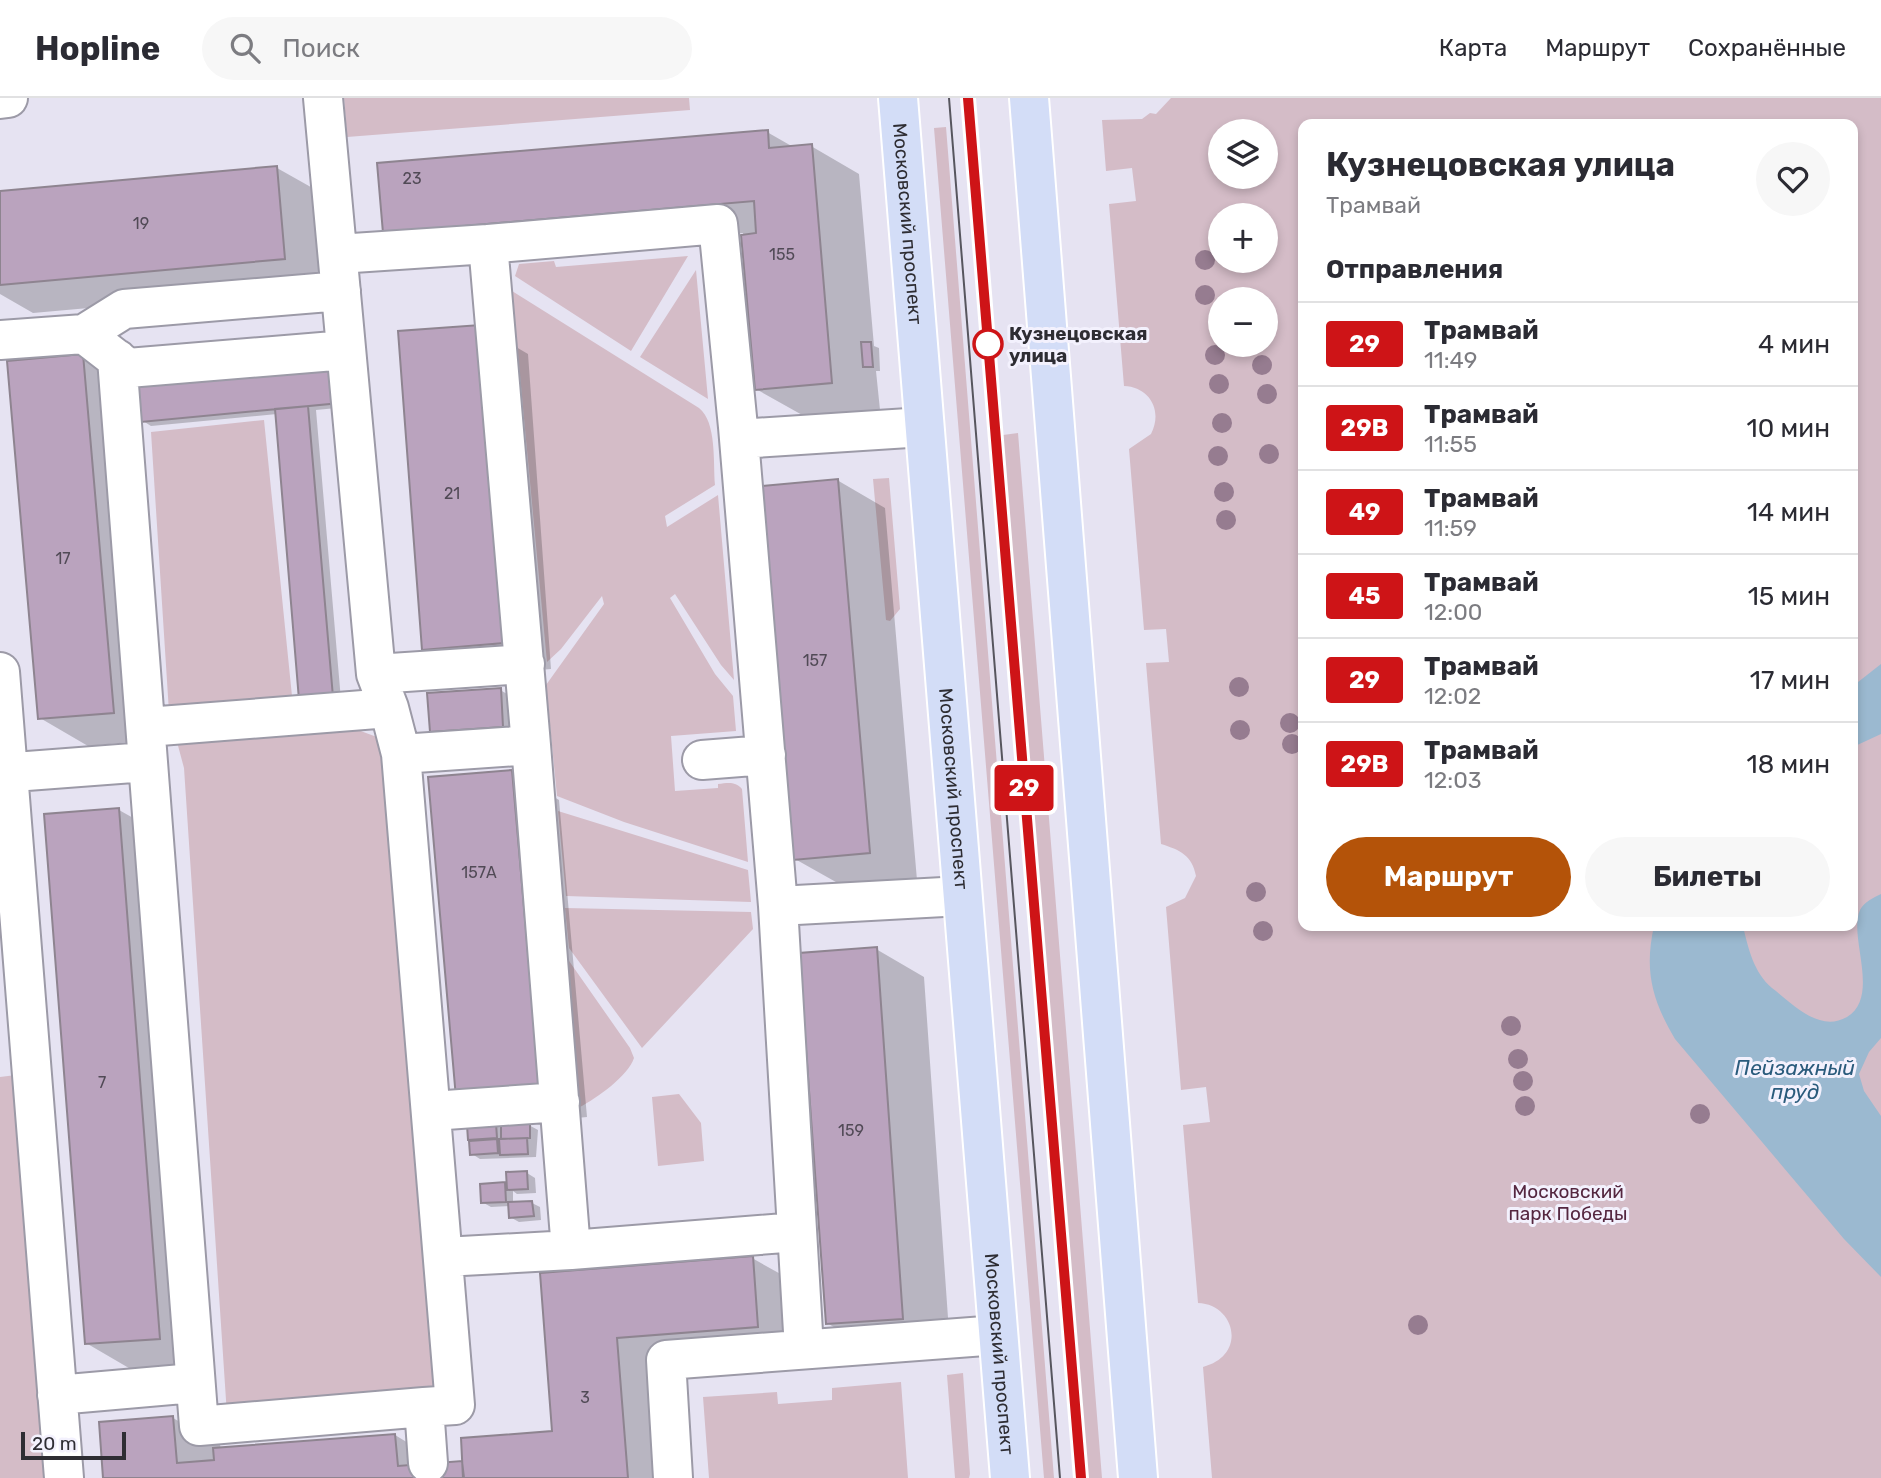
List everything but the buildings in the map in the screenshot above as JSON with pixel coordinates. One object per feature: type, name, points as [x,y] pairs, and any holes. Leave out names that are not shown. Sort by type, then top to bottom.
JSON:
[{"type":"main road","name":"Московский проспект","points":[[898,98],[1010,1478]]},
{"type":"main road","points":[[1029,98],[1139,1478]]},
{"type":"street","points":[[0,99],[8,98]]},
{"type":"street","points":[[117,359],[198,1426],[455,1405],[401,754],[382,691],[323,98]]},
{"type":"street","points":[[338,254],[718,224],[778,906],[804,1349]]},
{"type":"street","points":[[488,244],[525,664],[571,1250]]},
{"type":"street","points":[[0,340],[84,334],[124,309],[341,291]]},
{"type":"street","points":[[84,334],[128,368],[346,350]]},
{"type":"street","points":[[739,439],[924,427]]},
{"type":"street","points":[[4,772],[146,745],[382,691],[525,664]]},
{"type":"street","points":[[0,672],[15,1061],[57,1395],[64,1478]]},
{"type":"street","points":[[401,754],[531,745]]},
{"type":"street","points":[[702,760],[766,755]]},
{"type":"street","points":[[778,906],[962,896]]},
{"type":"street","points":[[432,1111],[560,1102]]},
{"type":"street","points":[[444,1257],[797,1232]]},
{"type":"street","points":[[673,1478],[666,1360],[998,1335]]},
{"type":"street","points":[[57,1395],[194,1383]]},
{"type":"street","points":[[424,1408],[428,1463]]},
{"type":"green space","points":[[344,98],[689,98],[690,110],[347,137]]},
{"type":"green space","name":"Московский парк Победы","points":[[1171,98],[1881,98],[1881,1478],[1212,1478],[1203,1367],[1217,1361],[1226,1352],[1231,1342],[1231,1331],[1221,1312],[1198,1303],[1183,1125],[1210,1122],[1206,1087],[1181,1090],[1166,907],[1185,898],[1196,876],[1192,863],[1184,854],[1161,844],[1146,663],[1169,662],[1166,629],[1144,630],[1129,449],[1151,434],[1156,417],[1152,402],[1147,396],[1133,387],[1124,386],[1109,204],[1136,201],[1132,168],[1106,171],[1102,120],[1142,119],[1150,113],[1156,114]]},
{"type":"green space","points":[[946,127],[1054,1478],[1044,1478],[934,128]]},
{"type":"green space","points":[[688,256],[631,351],[515,276],[519,264],[554,261],[556,267]]},
{"type":"green space","points":[[696,270],[708,399],[640,357]]},
{"type":"green space","points":[[512,291],[699,408],[709,423],[715,485],[665,516],[667,527],[718,495],[734,680],[721,665],[675,594],[670,598],[715,674],[733,696],[736,731],[671,736],[675,791],[718,788],[718,784],[728,783],[742,789],[748,862],[624,822],[557,796],[546,685],[604,604],[602,596],[561,649],[547,662]]},
{"type":"green space","points":[[264,420],[293,706],[385,740],[446,1397],[227,1415],[184,768],[169,712],[151,432]]},
{"type":"green space","points":[[1018,433],[1102,1478],[1088,1478],[1003,435]]},
{"type":"green space","points":[[889,478],[900,609],[890,621],[886,620],[873,479]]},
{"type":"green space","points":[[558,811],[748,870],[751,902],[566,896]]},
{"type":"green space","points":[[565,908],[751,912],[753,929],[642,1048],[569,948]]},
{"type":"green space","points":[[567,958],[630,1048],[634,1058],[619,1079],[580,1107]]},
{"type":"green space","points":[[16,1075],[48,1478],[0,1478],[0,1077]]},
{"type":"green space","points":[[679,1094],[701,1123],[704,1161],[658,1166],[652,1097]]},
{"type":"green space","points":[[963,1373],[970,1474],[969,1478],[955,1478],[947,1375]]},
{"type":"green space","points":[[901,1382],[908,1478],[709,1478],[703,1397],[777,1392],[778,1404],[832,1400],[832,1388]]},
{"type":"water","points":[[1881,664],[1881,734],[1858,745],[1858,682]]},
{"type":"water","name":"Пейзажный пруд","points":[[1881,894],[1881,1038],[1869,1052],[1859,1074],[1864,1091],[1881,1116],[1881,1277],[1844,1239],[1675,1039],[1656,998],[1650,971],[1653,931],[1744,931],[1753,960],[1772,988],[1807,1014],[1817,1019],[1837,1021],[1847,1017],[1857,1007],[1862,995],[1858,917],[1860,910],[1869,900]]},
{"type":"tram line","points":[[949,98],[1060,1478]]},
{"type":"tram line","points":[[968,98],[1081,1478]]},
{"type":"tram line","name":"29","points":[[968,98],[1081,1478]]},
{"type":"place","name":"Кузнецовская улица","points":[[988,344]]}]
